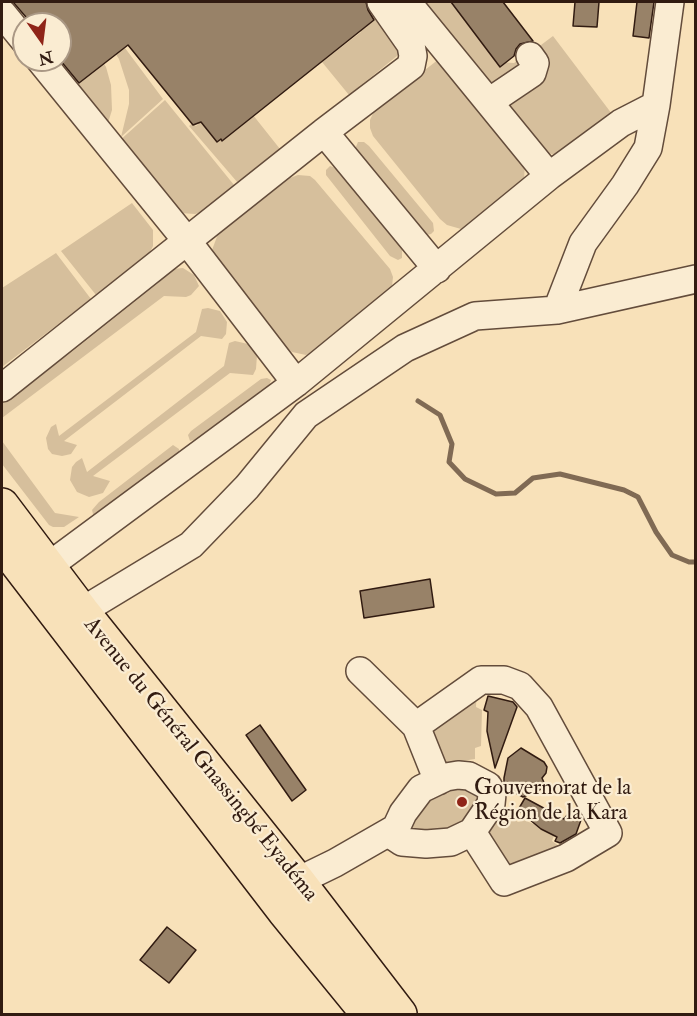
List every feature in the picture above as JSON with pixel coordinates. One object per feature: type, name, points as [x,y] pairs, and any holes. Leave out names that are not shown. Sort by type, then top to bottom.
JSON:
[{"type":"main road","name":"Avenue du Général Gnassingbé Eyadéma","points":[[2,505],[39,573],[293,891],[400,1014]]},
{"type":"main road","name":"Avenue du Général Gnassingbé Eyadéma","points":[[2,544],[82,611],[293,891],[368,1014]]},
{"type":"street","points":[[2,388],[324,132],[411,66],[413,56],[411,45],[381,2]]},
{"type":"street","points":[[407,2],[549,176]]},
{"type":"street","points":[[557,310],[583,243],[625,185],[648,148],[670,2]]},
{"type":"street","points":[[2,13],[12,25]]},
{"type":"street","points":[[489,102],[532,73],[536,63],[530,56]]},
{"type":"street","points":[[50,72],[187,241],[296,383]]},
{"type":"street","points":[[39,573],[296,383],[549,176],[621,123],[656,105]]},
{"type":"street","points":[[324,132],[437,269]]},
{"type":"street","points":[[82,611],[191,545],[247,487],[306,415],[405,348],[475,316],[557,310],[696,279]]},
{"type":"street","points":[[360,671],[416,726],[438,781]]},
{"type":"street","points":[[416,726],[481,680],[504,680],[520,686],[539,708],[608,833],[566,858],[504,882],[472,832]]},
{"type":"street","points":[[293,891],[399,835],[426,844],[450,842],[472,832],[491,804],[492,794],[488,786],[469,776],[446,777],[421,789],[403,813],[399,835]]},
{"type":"shaded area","points":[[354,2],[377,2],[404,49],[349,95],[322,62],[361,32],[344,9]]},
{"type":"shaded area","points":[[421,2],[451,2],[500,62],[514,63],[521,58],[530,67],[493,89]]},
{"type":"shaded area","points":[[553,36],[615,118],[556,155],[539,151],[507,112],[510,97],[533,51]]},
{"type":"shaded area","points":[[118,45],[122,50],[125,48],[163,99],[121,137],[129,104],[129,90],[119,59],[113,50]]},
{"type":"shaded area","points":[[101,59],[111,85],[112,110],[107,126],[70,81]]},
{"type":"shaded area","points":[[439,59],[525,163],[524,180],[471,226],[461,229],[447,225],[440,219],[373,136],[370,128],[370,120],[375,109]]},
{"type":"shaded area","points":[[165,100],[234,185],[202,212],[180,213],[118,142]]},
{"type":"shaded area","points":[[253,115],[280,149],[238,183],[189,126],[193,123],[196,126],[201,122],[217,142]]},
{"type":"shaded area","points":[[358,142],[364,142],[369,146],[433,223],[434,231],[431,234],[421,232],[355,149]]},
{"type":"shaded area","points":[[330,166],[336,168],[402,247],[402,258],[398,260],[390,256],[326,175],[326,170]]},
{"type":"shaded area","points":[[298,175],[310,176],[315,180],[390,269],[393,277],[392,286],[384,297],[306,355],[292,352],[285,347],[215,261],[212,250],[218,234],[290,178]]},
{"type":"shaded area","points":[[132,203],[153,230],[153,246],[150,252],[96,295],[61,251]]},
{"type":"shaded area","points":[[56,253],[91,299],[2,367],[2,288]]},
{"type":"shaded area","points":[[183,268],[194,275],[199,286],[191,295],[186,297],[164,296],[2,418],[2,404],[73,351],[157,284],[172,269]]},
{"type":"shaded area","points":[[202,309],[220,311],[227,322],[226,334],[222,339],[201,336],[64,441],[77,445],[71,454],[62,456],[52,454],[48,449],[46,438],[51,427],[56,424],[59,436],[196,332]]},
{"type":"shaded area","points":[[235,341],[248,344],[257,355],[253,375],[230,373],[93,476],[110,481],[103,493],[89,497],[77,492],[70,480],[72,467],[76,462],[82,458],[87,472],[224,366],[229,343]]},
{"type":"shaded area","points":[[261,379],[271,380],[269,386],[201,438],[190,441],[188,435],[191,431]]},
{"type":"shaded area","points":[[2,441],[55,513],[79,517],[64,527],[49,525],[2,464]]},
{"type":"shaded area","points":[[173,445],[179,449],[179,453],[98,515],[93,514],[92,510],[99,502]]},
{"type":"shaded area","points":[[477,686],[476,707],[482,710],[481,746],[475,748],[475,759],[442,764],[427,732]]},
{"type":"shaded area","points":[[442,784],[485,789],[466,830],[409,831],[415,802]]},
{"type":"shaded area","points":[[496,813],[506,813],[518,822],[524,820],[555,833],[552,841],[563,849],[513,873],[484,839]]},
{"type":"building","points":[[13,2],[366,2],[374,20],[222,141],[221,139],[217,142],[201,122],[193,125],[128,45],[79,83],[70,72],[72,72],[72,12],[22,12]]},
{"type":"building","points":[[451,2],[503,2],[533,41],[520,44],[514,56],[500,67]]},
{"type":"building","points":[[575,2],[599,2],[597,27],[573,26]]},
{"type":"building","points":[[637,2],[654,2],[649,38],[633,36]]},
{"type":"building","points":[[430,579],[434,607],[364,618],[360,591]]},
{"type":"building","points":[[488,696],[513,702],[517,707],[495,768],[487,731],[488,712],[484,710]]},
{"type":"building","points":[[260,725],[306,790],[292,801],[246,735]]},
{"type":"building","points":[[521,748],[544,762],[547,767],[542,778],[546,787],[523,797],[510,790],[504,782],[508,758]]},
{"type":"building","points":[[525,798],[564,819],[568,814],[581,820],[576,834],[560,843],[555,841],[557,837],[541,829],[518,810]]},
{"type":"building","points":[[167,927],[196,950],[169,983],[140,960]]},
{"type":"waterway","points":[[418,401],[440,415],[452,444],[449,462],[465,479],[496,494],[515,493],[533,478],[560,474],[624,490],[638,497],[656,532],[672,555],[689,562],[696,562]]},
{"type":"place","name":"Gouvernorat de la Région de la Kara","points":[[462,802]]}]
